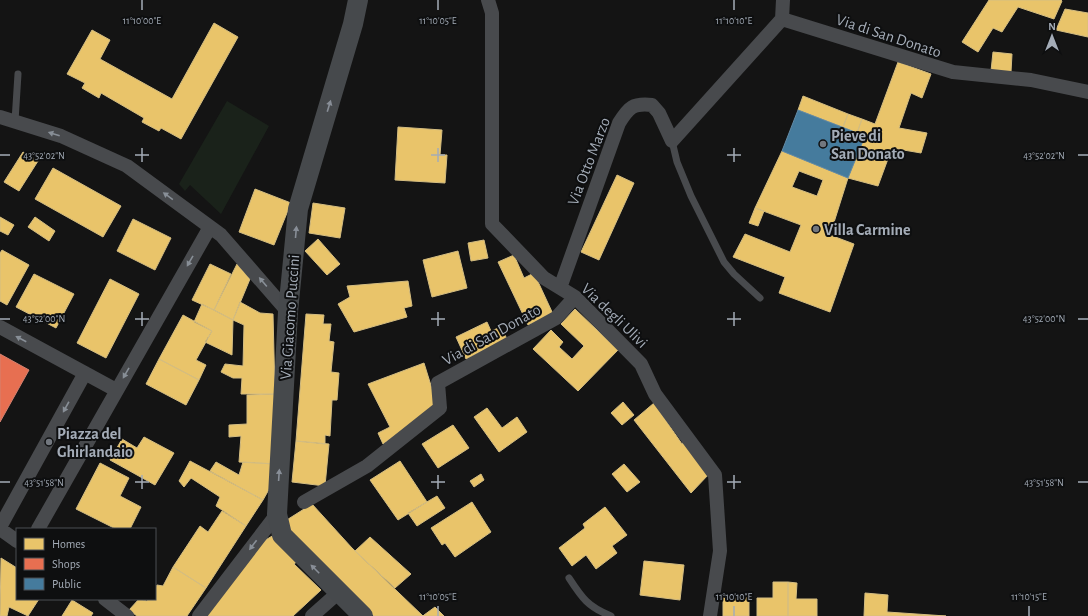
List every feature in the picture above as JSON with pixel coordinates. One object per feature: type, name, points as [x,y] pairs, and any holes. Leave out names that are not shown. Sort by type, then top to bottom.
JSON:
[{"type":"street","name":"Via Giacomo Puccini","points":[[358,0],[353,24],[298,209],[288,312],[277,514],[282,536],[363,616]]},
{"type":"street","name":"Via degli Ulivi","points":[[488,0],[492,13],[492,224],[544,278],[575,297],[641,364],[655,394],[714,475],[720,551],[710,616]]},
{"type":"street","points":[[672,141],[782,19],[783,0]]},
{"type":"street","name":"Via di San Donato","points":[[782,19],[952,72],[1031,80],[1088,92]]},
{"type":"street","name":"Via Otto Marzo","points":[[560,288],[619,123],[625,113],[632,107],[643,104],[652,105],[659,113],[672,141]]},
{"type":"street","points":[[0,117],[61,136],[127,166],[221,235],[250,266],[288,312]]},
{"type":"street","points":[[39,528],[210,227]]},
{"type":"street","name":"Via di San Donato","points":[[304,502],[367,466],[440,408],[438,383],[556,318],[575,297]]},
{"type":"street","points":[[0,327],[116,390]]},
{"type":"street","points":[[16,540],[0,528],[85,373]]},
{"type":"street","points":[[199,616],[277,514]]},
{"type":"street","points":[[312,616],[338,592]]},
{"type":"street","points":[[107,600],[127,616]]},
{"type":"lane","points":[[15,121],[18,74]]},
{"type":"lane","points":[[672,141],[691,196],[724,262],[738,278],[760,298]]},
{"type":"lane","points":[[569,578],[584,600],[596,610],[611,616]]},
{"type":"shaded area","points":[[227,101],[269,126],[221,214],[190,185],[185,191],[179,184]]},
{"type":"building: Homes","points":[[989,0],[1062,1],[1054,19],[1018,7],[1002,32],[993,28],[978,52],[962,42]]},
{"type":"building: Homes","points":[[1065,9],[1088,13],[1088,37],[1056,30]]},
{"type":"building: Homes","points":[[214,23],[238,37],[181,139],[161,128],[159,131],[142,122],[144,118],[101,93],[99,98],[82,88],[85,83],[67,74],[92,30],[110,40],[100,59],[172,99]]},
{"type":"building: Homes","points":[[993,52],[1012,54],[1011,72],[991,71]]},
{"type":"building: Homes","points":[[898,62],[931,74],[922,98],[911,93],[899,128],[927,133],[921,153],[892,148],[878,186],[848,178],[865,136],[857,133],[862,119],[875,124]]},
{"type":"building: Homes","points":[[803,96],[848,114],[843,127],[798,110]]},
{"type":"building: Homes","points":[[848,114],[862,119],[857,133],[843,127]]},
{"type":"building: Homes","points":[[398,127],[442,130],[440,155],[447,155],[445,183],[395,180]]},
{"type":"building: Homes","name":"Villa Carmine","points":[[782,151],[848,178],[830,235],[854,244],[830,312],[779,293],[785,277],[733,257],[745,234],[790,252],[801,225],[755,208]],"holes":[[[799,171],[823,180],[817,196],[792,187]]]},
{"type":"building: Homes","points":[[23,152],[38,161],[19,191],[4,182]]},
{"type":"building: Homes","points":[[53,168],[121,206],[103,237],[35,199]]},
{"type":"building: Homes","points":[[617,175],[634,183],[599,260],[581,252]]},
{"type":"building: Homes","points":[[255,189],[291,203],[274,245],[239,232]]},
{"type":"building: Homes","points":[[313,203],[345,208],[340,238],[309,233]]},
{"type":"building: Homes","points":[[755,208],[764,211],[758,226],[749,223]]},
{"type":"building: Homes","points":[[0,217],[14,225],[8,235],[0,231]]},
{"type":"building: Homes","points":[[35,217],[55,231],[49,241],[28,227]]},
{"type":"building: Homes","points":[[133,219],[171,238],[155,270],[117,251]]},
{"type":"building: Homes","points":[[318,239],[340,264],[327,275],[305,251]]},
{"type":"building: Homes","points":[[484,240],[488,258],[471,261],[468,243]]},
{"type":"building: Homes","points":[[2,250],[29,265],[7,305],[0,301],[0,253]]},
{"type":"building: Homes","points":[[458,251],[467,288],[432,297],[423,260]]},
{"type":"building: Homes","points":[[514,255],[524,278],[534,273],[553,314],[528,325],[498,262]]},
{"type":"building: Homes","points":[[210,264],[231,274],[214,310],[192,300]]},
{"type":"building: Homes","points":[[237,264],[250,279],[233,320],[214,310]]},
{"type":"building: Homes","points":[[34,274],[74,294],[56,328],[16,307]]},
{"type":"building: Homes","points":[[110,279],[139,294],[106,358],[77,343]]},
{"type":"building: Homes","points":[[408,281],[412,306],[404,308],[407,317],[354,332],[338,304],[350,297],[347,286]]},
{"type":"building: Homes","points":[[240,302],[260,313],[273,314],[275,394],[241,394],[242,378],[233,378],[221,372],[225,364],[243,366],[244,325],[233,320]]},
{"type":"building: Homes","points":[[202,304],[233,320],[232,355],[205,342],[212,331],[194,322]]},
{"type":"building: Homes","points":[[575,309],[618,350],[578,391],[533,349],[551,330],[563,342],[559,347],[572,359],[584,346],[561,324]]},
{"type":"building: Homes","points":[[306,314],[324,315],[323,324],[331,324],[329,341],[334,342],[331,372],[339,373],[337,400],[332,400],[330,436],[325,435],[325,444],[296,441]]},
{"type":"building: Homes","points":[[183,315],[212,331],[196,360],[206,365],[199,380],[159,359]]},
{"type":"building: Homes","points":[[487,322],[491,331],[501,327],[507,339],[466,359],[456,337]]},
{"type":"building: Homes","points":[[159,359],[199,380],[186,405],[146,384]]},
{"type":"building: Homes","points":[[424,363],[437,405],[383,444],[378,433],[390,427],[368,384]]},
{"type":"building: Homes","points":[[275,394],[275,464],[239,462],[241,436],[229,437],[229,425],[247,424],[247,395]]},
{"type":"building: Homes","points":[[623,402],[634,415],[622,425],[611,413]]},
{"type":"building: Homes","points":[[654,403],[682,444],[684,441],[709,474],[691,493],[634,420]]},
{"type":"building: Homes","points":[[487,408],[502,428],[517,417],[527,432],[499,452],[474,417]]},
{"type":"building: Homes","points":[[453,425],[469,448],[438,468],[422,444]]},
{"type":"building: Homes","points":[[144,437],[174,453],[155,485],[110,460],[122,439],[137,448]]},
{"type":"building: Homes","points":[[296,441],[329,444],[325,486],[292,482]]},
{"type":"building: Homes","points":[[190,461],[263,500],[246,526],[216,506],[220,497],[191,478],[184,487],[179,481]]},
{"type":"building: Homes","points":[[400,461],[427,502],[398,520],[370,480]]},
{"type":"building: Homes","points":[[216,462],[239,475],[243,462],[275,464],[272,484],[263,500],[210,471]]},
{"type":"building: Homes","points":[[100,463],[129,478],[120,496],[141,507],[130,528],[114,528],[76,509]]},
{"type":"building: Homes","points":[[624,464],[640,482],[627,492],[612,474]]},
{"type":"building: Homes","points":[[481,474],[484,480],[474,487],[470,481]]},
{"type":"building: Homes","points":[[437,496],[445,508],[417,526],[408,513]]},
{"type":"building: Homes","points":[[472,502],[491,532],[455,557],[445,543],[442,545],[431,528]]},
{"type":"building: Homes","points":[[312,504],[352,548],[423,616],[374,616],[325,570],[282,523]]},
{"type":"building: Homes","points":[[605,507],[627,535],[612,546],[617,553],[596,569],[586,555],[572,566],[559,548],[585,528],[583,524]]},
{"type":"building: Homes","points":[[222,511],[246,526],[206,588],[173,567],[200,526],[208,532]]},
{"type":"building: Homes","points":[[279,532],[299,560],[294,564],[321,590],[293,616],[203,616],[257,545]]},
{"type":"building: Homes","points":[[370,537],[411,574],[395,588],[355,551]]},
{"type":"building: Homes","points":[[1,558],[16,567],[16,600],[38,600],[28,616],[9,607],[7,616],[0,616]]},
{"type":"building: Homes","points":[[644,561],[684,565],[680,600],[640,595]]},
{"type":"building: Homes","points":[[173,567],[206,588],[187,616],[137,616],[129,610],[138,600],[156,600],[156,586],[157,585],[163,586]]},
{"type":"building: Homes","points":[[773,582],[788,582],[788,616],[757,616],[757,598],[773,598]]},
{"type":"building: Homes","points":[[788,582],[797,583],[796,599],[817,599],[817,616],[788,616]]},
{"type":"building: Homes","points":[[865,593],[888,595],[887,612],[946,616],[864,616]]},
{"type":"building: Homes","points":[[723,596],[749,596],[749,616],[723,616]]},
{"type":"building: Homes","points":[[72,600],[93,613],[91,616],[62,616]]},
{"type":"building: Homes","points":[[435,607],[444,616],[423,616],[424,615]]},
{"type":"building: Shops","points":[[0,354],[29,370],[0,422]]},
{"type":"building: Public","name":"Pieve di San Donato","points":[[798,110],[865,136],[848,178],[782,151]]},
{"type":"place","name":"Pieve di San Donato","points":[[823,144]]},
{"type":"place","name":"Villa Carmine","points":[[816,229]]},
{"type":"place","name":"Piazza del Ghirlandaio","points":[[49,442]]}]
